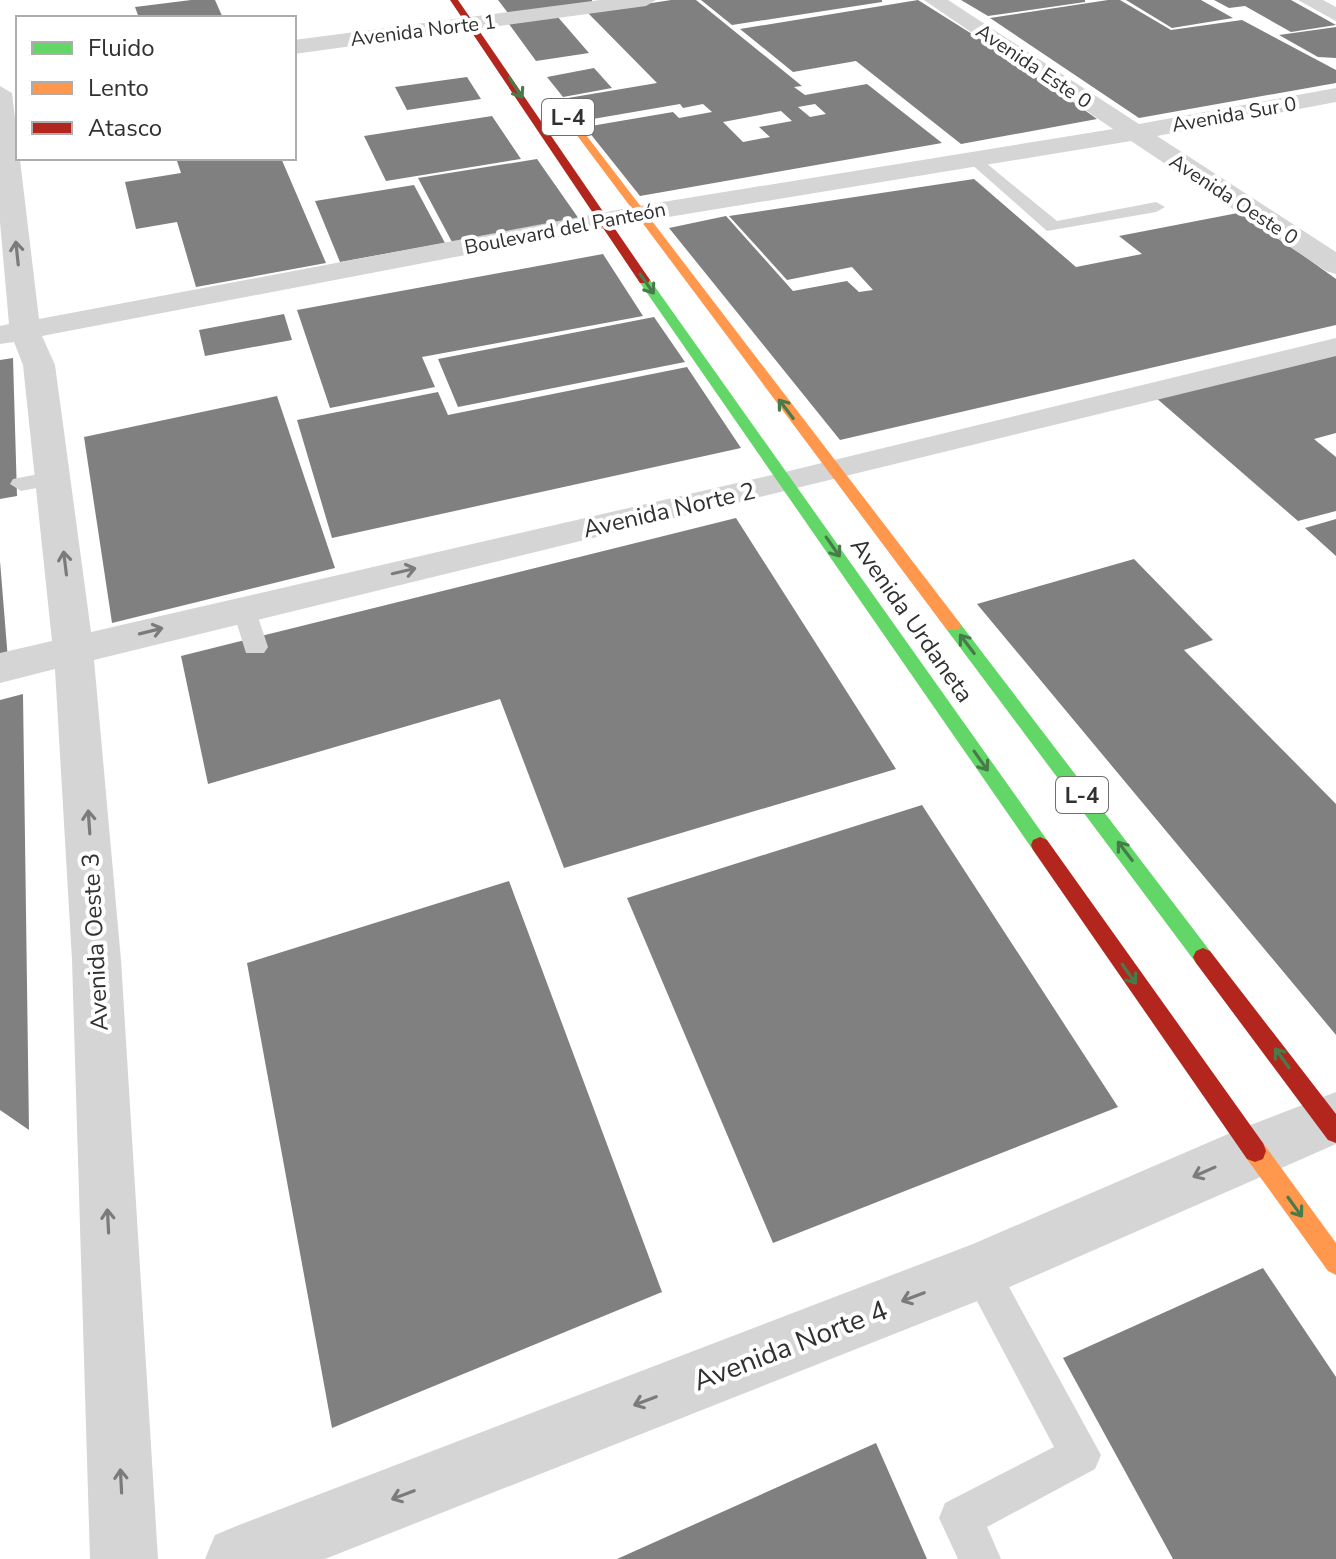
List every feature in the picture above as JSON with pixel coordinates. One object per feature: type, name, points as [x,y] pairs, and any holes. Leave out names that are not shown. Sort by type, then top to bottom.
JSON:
[{"type":"main road","name":"Avenida Urdaneta","points":[[454,0],[602,221],[789,482],[1172,1036],[1336,1263]]},
{"type":"main road","points":[[483,0],[515,43]]},
{"type":"main road","name":"Avenida Urdaneta","points":[[561,108],[638,214],[1333,1124]]},
{"type":"street","name":"Avenida Norte 1","points":[[296,47],[646,0]]},
{"type":"street","name":"Avenida Este 0","points":[[934,0],[1133,133]]},
{"type":"street","points":[[1308,0],[1336,15]]},
{"type":"street","name":"Avenida Oeste 3","points":[[0,93],[12,333],[39,365],[38,481],[75,650],[91,854],[124,1559]]},
{"type":"street","name":"Avenida Sur 0","points":[[1133,133],[1336,95]]},
{"type":"street","name":"Boulevard del Panteón","points":[[12,333],[638,214],[1133,133]]},
{"type":"street","name":"Avenida Oeste 0","points":[[1133,133],[1336,265]]},
{"type":"street","name":"Avenida Norte 2","points":[[0,668],[244,608],[789,482],[1336,347]]},
{"type":"street","name":"Avenida Norte 4","points":[[239,1559],[980,1271],[1255,1150],[1333,1124]]},
{"type":"lane","points":[[975,159],[1053,227],[1156,207]]},
{"type":"lane","points":[[244,608],[255,647]]},
{"type":"lane","points":[[980,1271],[1081,1455],[960,1518],[980,1559]]},
{"type":"building","points":[[215,0],[222,16],[138,16],[135,7]]},
{"type":"building","points":[[498,0],[592,0],[592,2],[508,13]]},
{"type":"building","points":[[671,0],[696,0],[802,86],[794,87],[805,95],[867,84],[942,143],[640,196],[585,127],[673,112],[679,118],[712,112],[703,104],[683,108],[680,104],[581,121],[562,99],[657,83],[588,13]],"holes":[[[815,104],[826,114],[810,117],[798,107]],[[781,111],[792,121],[759,127],[770,137],[743,142],[723,122]]]},
{"type":"building","points":[[701,0],[882,0],[882,2],[732,25]]},
{"type":"building","points":[[918,0],[1021,65],[1097,119],[961,144],[856,61],[793,72],[740,29]]},
{"type":"building","points":[[961,0],[1085,0],[1085,2],[988,16]]},
{"type":"building","points":[[1120,0],[1171,30],[1242,20],[1336,70],[1336,83],[1139,118],[990,18]]},
{"type":"building","points":[[1126,0],[1201,0],[1233,18],[1172,28]]},
{"type":"building","points":[[1214,0],[1291,0],[1336,25],[1291,32],[1245,6],[1229,8]]},
{"type":"building","points":[[557,16],[589,53],[536,61],[509,24]]},
{"type":"building","points":[[1336,27],[1336,58],[1318,57],[1279,35]]},
{"type":"building","points":[[594,68],[612,88],[563,97],[547,77]]},
{"type":"building","points":[[467,77],[481,99],[407,110],[395,87]]},
{"type":"building","points":[[492,116],[521,159],[386,181],[364,136]]},
{"type":"building","points":[[537,159],[579,219],[452,242],[418,178]]},
{"type":"building","points":[[177,160],[282,160],[326,263],[196,287],[177,222],[136,229],[125,182],[181,173]]},
{"type":"building","points":[[974,179],[1076,267],[1142,254],[1119,236],[1243,212],[1336,279],[1336,325],[840,440],[669,228],[726,216],[793,291],[847,281],[859,292],[873,290],[852,267],[787,280],[729,216]]},
{"type":"building","points":[[414,185],[445,243],[340,262],[315,201]]},
{"type":"building","points":[[603,254],[643,316],[422,357],[435,387],[330,408],[297,310]]},
{"type":"building","points":[[284,314],[292,340],[205,356],[199,330]]},
{"type":"building","points":[[654,317],[685,362],[458,407],[438,359]]},
{"type":"building","points":[[1336,352],[1336,433],[1314,439],[1336,457],[1336,511],[1298,521],[1155,397]]},
{"type":"building","points":[[13,358],[17,496],[0,499],[0,360]]},
{"type":"building","points":[[687,367],[741,448],[332,538],[297,420],[438,392],[448,415]]},
{"type":"building","points":[[277,396],[335,568],[112,623],[84,437]]},
{"type":"building","points":[[736,518],[896,769],[564,868],[500,699],[208,784],[181,656]]},
{"type":"building","points":[[1336,519],[1336,556],[1305,528]]},
{"type":"building","points":[[1134,559],[1213,640],[1184,650],[1336,804],[1336,1035],[977,604]]},
{"type":"building","points":[[0,561],[8,660],[0,662]]},
{"type":"building","points":[[23,694],[29,1130],[0,1110],[0,700]]},
{"type":"building","points":[[922,805],[1118,1107],[773,1243],[627,898]]},
{"type":"building","points":[[509,881],[662,1292],[332,1428],[247,963]]},
{"type":"building","points":[[1263,1268],[1336,1377],[1336,1559],[1173,1559],[1063,1358]]},
{"type":"building","points":[[876,1443],[927,1559],[617,1559]]},
{"type":"traffic: fast","points":[[644,280],[1040,845]]},
{"type":"traffic: fast","points":[[953,626],[1203,957]]},
{"type":"traffic: slow","points":[[570,120],[953,626]]},
{"type":"traffic: slow","points":[[1255,1151],[1336,1263]]},
{"type":"traffic: jam","points":[[454,0],[644,280]]},
{"type":"traffic: jam","points":[[1040,845],[1255,1151]]},
{"type":"traffic: jam","points":[[1203,957],[1336,1132]]}]
